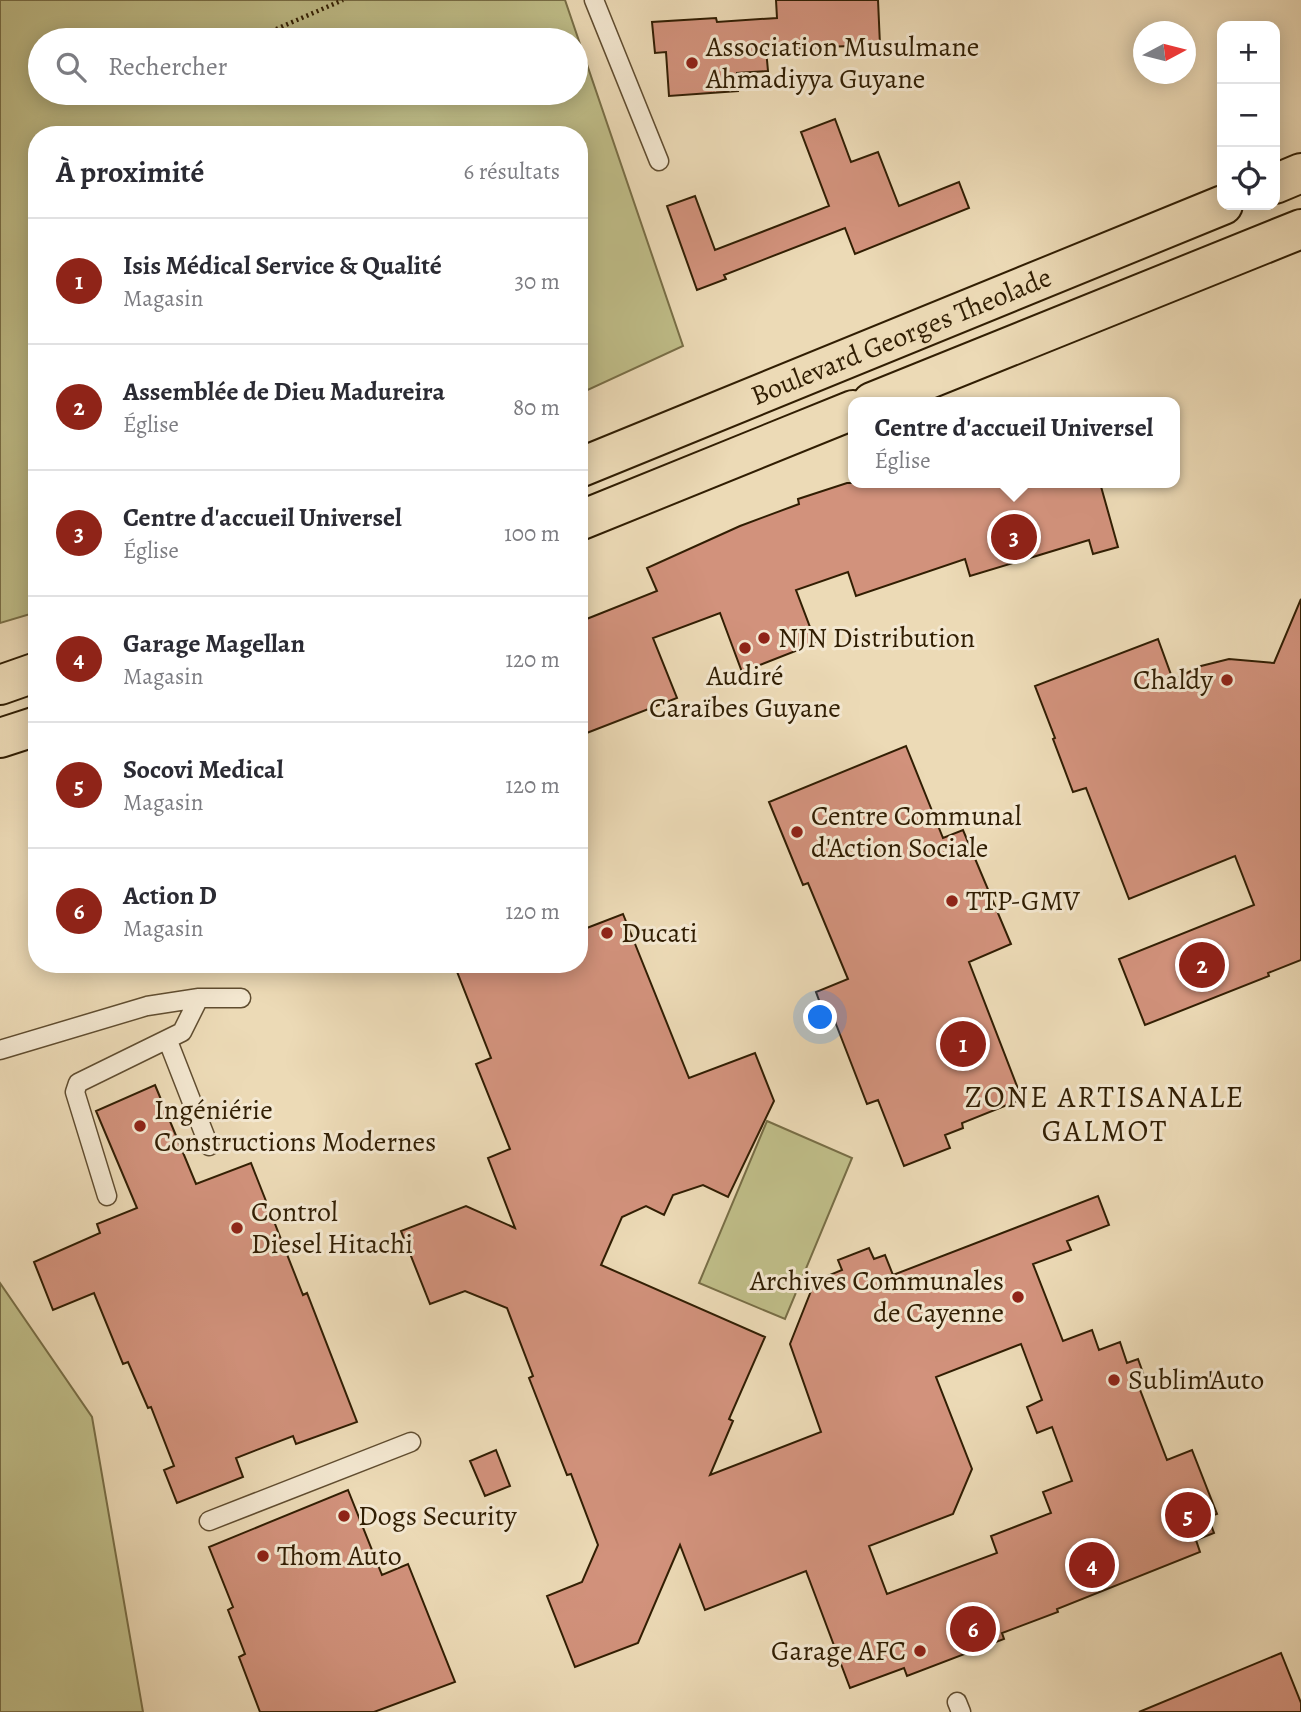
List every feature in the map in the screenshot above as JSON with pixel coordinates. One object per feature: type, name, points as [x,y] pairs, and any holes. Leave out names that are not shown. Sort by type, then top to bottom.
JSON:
[{"type":"main road","points":[[1280,182],[1301,173]]},
{"type":"main road","name":"Boulevard Georges Theolade","points":[[588,464],[1217,207]]},
{"type":"main road","name":"Boulevard Georges Theolade","points":[[884,397],[1301,229]]},
{"type":"main road","name":"Boulevard Georges Theolade","points":[[588,517],[848,412]]},
{"type":"main road","points":[[0,685],[28,676]]},
{"type":"main road","points":[[0,738],[28,729]]},
{"type":"lane","points":[[594,0],[659,161]]},
{"type":"lane","points":[[0,1050],[147,1006],[199,998],[241,998]]},
{"type":"lane","points":[[107,1196],[75,1092],[78,1083],[183,1032],[199,998]]},
{"type":"lane","points":[[168,1041],[209,1146]]},
{"type":"lane","points":[[209,1521],[411,1442]]},
{"type":"path","points":[[279,28],[344,0]]},
{"type":"shaded area","points":[[0,0],[565,0],[575,28],[28,28],[28,105],[588,105],[588,67],[683,346],[588,390],[588,126],[28,126],[28,615],[0,623]]},
{"type":"shaded area","points":[[767,1121],[852,1158],[785,1319],[699,1283]]},
{"type":"shaded area","points":[[0,1283],[92,1417],[143,1712],[0,1712]]},
{"type":"building","points":[[776,0],[878,0],[880,45],[766,49],[768,71],[737,73],[738,91],[669,96],[666,52],[655,53],[652,22],[777,18]]},
{"type":"building","points":[[835,119],[851,162],[878,152],[899,206],[959,182],[969,208],[855,254],[845,228],[724,275],[726,279],[697,290],[667,206],[695,196],[715,250],[829,206],[801,132]]},
{"type":"building","points":[[847,483],[848,488],[1101,488],[1118,547],[1093,554],[1089,540],[970,576],[965,559],[856,596],[848,572],[796,590],[816,643],[742,672],[720,613],[653,638],[677,698],[588,733],[588,618],[657,591],[647,568],[740,526],[799,504],[798,499]]},
{"type":"building","points":[[1301,599],[1301,960],[1268,973],[1269,976],[1145,1025],[1119,959],[1254,905],[1235,856],[1129,899],[1086,788],[1073,792],[1035,686],[1158,639],[1173,680],[1201,666],[1229,659],[1274,663]]},
{"type":"building","points":[[906,746],[943,838],[963,830],[1011,944],[969,962],[1022,1099],[962,1123],[963,1128],[945,1135],[950,1148],[904,1166],[878,1100],[867,1104],[834,1019],[827,1022],[816,992],[848,979],[808,883],[803,885],[769,802]]},
{"type":"building","points":[[623,914],[689,1078],[755,1053],[774,1101],[728,1197],[703,1185],[673,1195],[664,1215],[646,1206],[622,1217],[601,1265],[765,1337],[729,1419],[733,1421],[710,1475],[821,1432],[790,1344],[815,1281],[842,1270],[838,1260],[869,1248],[874,1259],[885,1255],[893,1275],[1098,1196],[1109,1225],[1067,1241],[1071,1250],[1033,1264],[1063,1341],[1092,1330],[1099,1350],[1120,1342],[1127,1363],[1138,1359],[1147,1384],[1139,1387],[1167,1460],[1192,1450],[1217,1514],[1208,1517],[1214,1533],[1196,1540],[1200,1552],[1002,1633],[1004,1639],[907,1676],[904,1668],[850,1688],[806,1571],[705,1610],[680,1545],[638,1643],[575,1667],[547,1596],[582,1582],[598,1545],[571,1474],[567,1475],[529,1378],[533,1376],[507,1308],[465,1291],[430,1304],[401,1231],[466,1206],[515,1228],[488,1158],[510,1149],[476,1064],[491,1058],[458,973],[588,973],[588,928]],"holes":[[[1021,1344],[1042,1400],[1027,1407],[1037,1433],[1052,1427],[1072,1481],[1043,1492],[1051,1513],[991,1536],[997,1553],[887,1594],[869,1546],[953,1514],[972,1469],[936,1377]]]},
{"type":"building","points":[[155,1085],[196,1184],[251,1163],[303,1295],[307,1293],[357,1422],[296,1444],[293,1436],[236,1458],[243,1477],[177,1503],[164,1470],[174,1466],[151,1407],[148,1408],[128,1362],[123,1364],[94,1293],[53,1310],[34,1262],[100,1233],[97,1224],[137,1208],[96,1111]]},
{"type":"building","points":[[496,1450],[510,1486],[485,1496],[470,1461]]},
{"type":"building","points":[[348,1490],[382,1575],[408,1564],[455,1682],[374,1712],[260,1712],[239,1657],[245,1654],[228,1610],[233,1607],[209,1547]]},
{"type":"building","points":[[1281,1653],[1301,1703],[1301,1712],[1139,1712]]},
{"type":"place","name":"Association Musulmane Ahmadiyya Guyane","points":[[692,63]]},
{"type":"place","name":"Centre d'accueil Universel","points":[[1014,537]]},
{"type":"place","name":"NJN Distribution","points":[[764,638]]},
{"type":"place","name":"Audiré Caraïbes Guyane","points":[[745,648]]},
{"type":"place","name":"Chaldy","points":[[1227,680]]},
{"type":"place","name":"Centre Communal d'Action Sociale","points":[[797,832]]},
{"type":"place","name":"TTP-GMV","points":[[952,901]]},
{"type":"place","name":"Ducati","points":[[607,933]]},
{"type":"place","name":"Assemblée de Dieu Madureira","points":[[1202,965]]},
{"type":"place","name":"Isis Médical Service & Qualité","points":[[963,1044]]},
{"type":"place","name":"Ingéniérie Constructions Modernes","points":[[140,1126]]},
{"type":"place","name":"Control Diesel Hitachi","points":[[237,1228]]},
{"type":"place","name":"Archives Communales de Cayenne","points":[[1018,1297]]},
{"type":"place","name":"Sublim'Auto","points":[[1114,1380]]},
{"type":"place","name":"Socovi Medical","points":[[1188,1515]]},
{"type":"place","name":"Dogs Security","points":[[344,1516]]},
{"type":"place","name":"Thom Auto","points":[[263,1556]]},
{"type":"place","name":"Garage Magellan","points":[[1092,1565]]},
{"type":"place","name":"Action D","points":[[973,1629]]},
{"type":"place","name":"Garage AFC","points":[[920,1651]]},
{"type":"district","name":"ZONE ARTISANALE GALMOT","points":[[1105,1114]]}]
